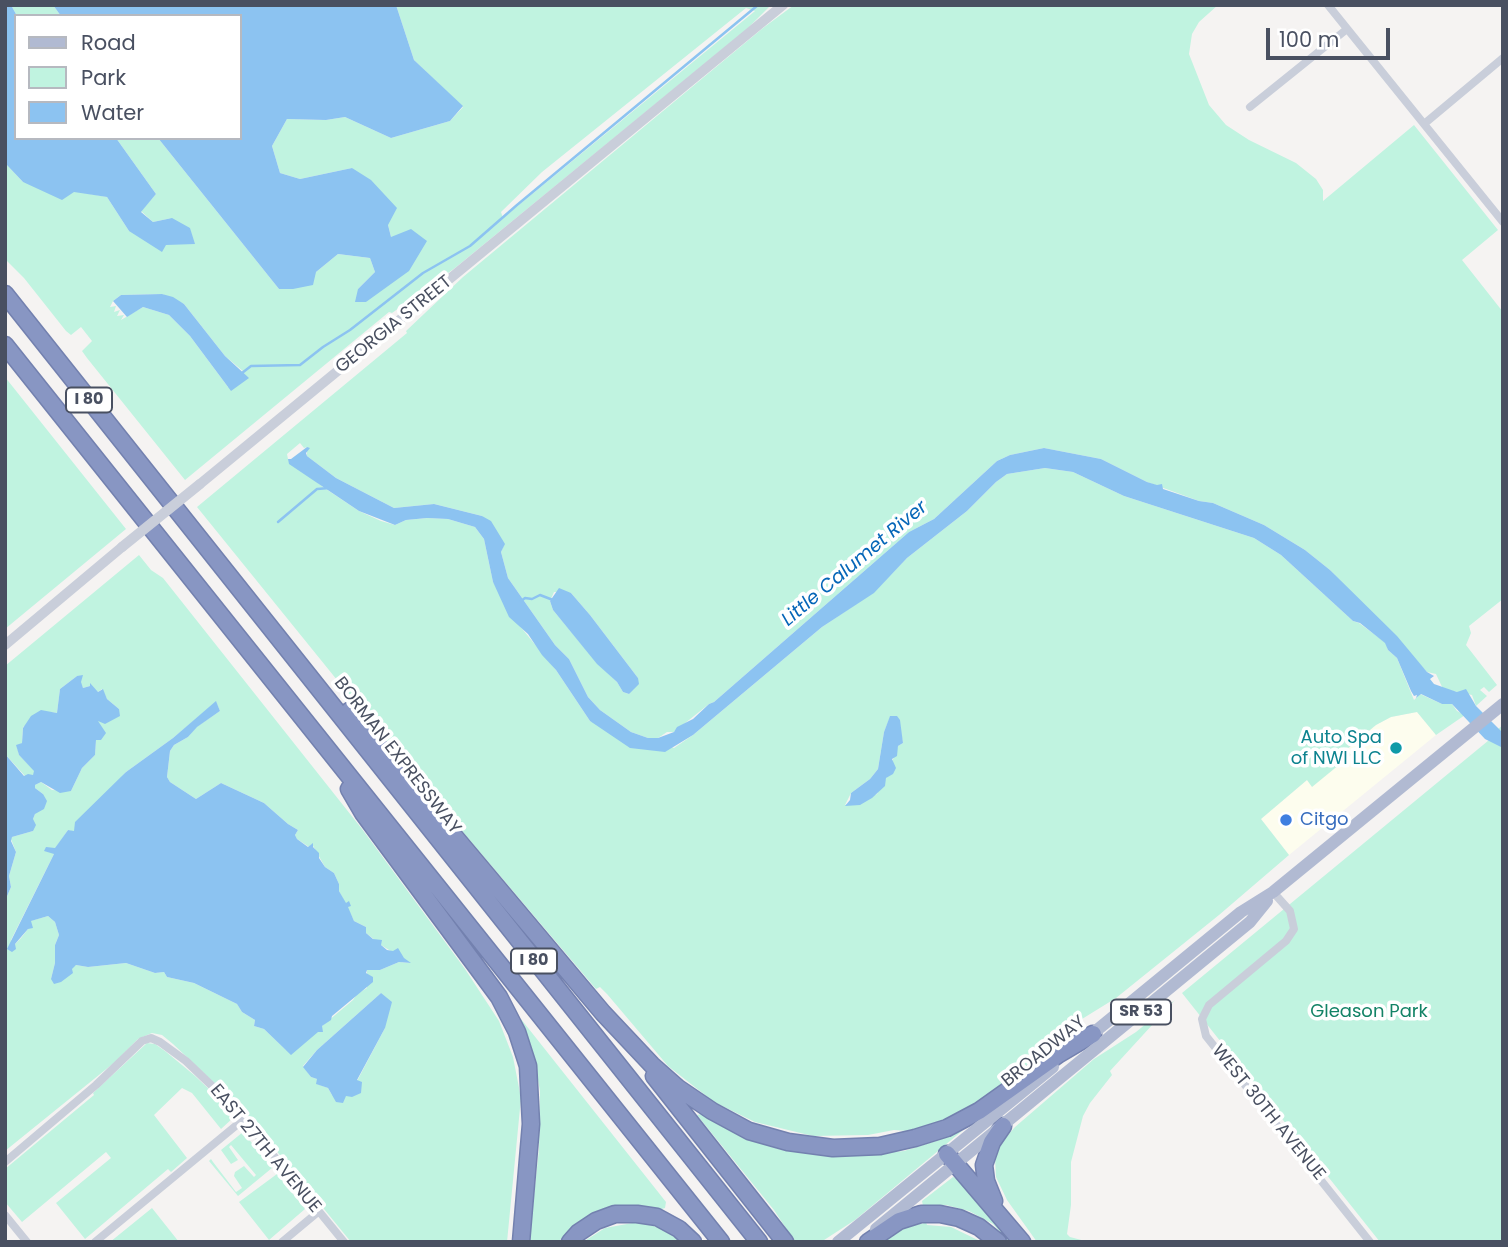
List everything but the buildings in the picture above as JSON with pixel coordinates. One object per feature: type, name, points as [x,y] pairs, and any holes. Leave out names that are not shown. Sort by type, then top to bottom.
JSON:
[{"type":"highway","name":"BORMAN EXPRESSWAY","points":[[5,294],[759,1242]]},
{"type":"highway","name":"I 80","points":[[5,345],[721,1242]]},
{"type":"highway","points":[[312,680],[348,709],[603,1013],[785,1242]]},
{"type":"highway","points":[[323,744],[363,813],[499,997],[517,1032],[528,1066],[531,1129],[521,1242]]},
{"type":"highway","points":[[603,1013],[652,1065],[678,1088],[712,1111],[749,1130],[788,1142],[833,1148],[880,1146],[947,1128],[979,1111],[1059,1054],[1093,1034]]},
{"type":"highway","points":[[1003,1126],[992,1142],[984,1165],[986,1181],[993,1198],[1022,1242]]},
{"type":"highway","points":[[951,1158],[1009,1224]]},
{"type":"highway","points":[[570,1242],[596,1221],[615,1214],[657,1217],[679,1229],[693,1242]]},
{"type":"highway","points":[[868,1242],[900,1221],[921,1214],[959,1218],[979,1227],[998,1242]]},
{"type":"main road","name":"BROADWAY","points":[[861,1242],[951,1158],[1093,1034],[1241,912],[1273,892],[1500,706]]},
{"type":"main road","name":"BROADWAY","points":[[838,1242],[951,1158],[1003,1126],[1250,922],[1273,892]]},
{"type":"street","name":"GEORGIA STREET","points":[[5,645],[783,5]]},
{"type":"street","points":[[1328,5],[1502,221]]},
{"type":"street","points":[[1250,107],[1347,29]]},
{"type":"street","points":[[1424,124],[1503,58]]},
{"type":"street","name":"WEST 30TH AVENUE","points":[[1273,892],[1290,911],[1294,929],[1286,941],[1209,1005],[1202,1019],[1206,1036],[1370,1242]]},
{"type":"street","name":"EAST 27TH AVENUE","points":[[5,1162],[147,1038],[160,1042],[187,1061],[244,1119],[344,1242]]},
{"type":"street","points":[[95,1242],[244,1119]]},
{"type":"street","points":[[282,1242],[318,1212]]},
{"type":"street","points":[[5,1215],[27,1242]]},
{"type":"shaded area","points":[[1417,712],[1436,735],[1289,855],[1261,819],[1307,780],[1312,786],[1350,754],[1347,750],[1376,725],[1391,717]]},
{"type":"green space","points":[[11,5],[53,5],[60,14],[16,14]]},
{"type":"green space","points":[[396,5],[771,5],[747,29],[455,268],[392,313],[389,312],[185,480],[82,351],[92,341],[81,327],[71,335],[66,331],[24,278],[5,259],[5,163],[23,182],[107,197],[129,231],[172,218],[153,222],[141,211],[156,194],[117,140],[160,140],[279,289],[316,272],[338,254],[370,258],[375,272],[358,289],[366,302],[391,237],[388,225],[352,168],[300,179],[280,173],[272,146],[287,119],[326,120],[345,117],[391,138],[450,121],[463,107],[414,60]],"holes":[[[746,8],[755,11],[503,218],[501,212],[542,172]],[[162,294],[184,304],[225,356],[244,372],[228,387],[190,336],[169,315],[143,307],[121,320],[124,315],[117,316],[120,310],[114,312],[116,306],[110,307],[121,295]]]},
{"type":"green space","points":[[794,5],[1218,5],[1199,22],[1192,34],[1189,54],[1209,105],[1226,125],[1249,140],[1296,163],[1316,179],[1323,190],[1323,201],[1414,125],[1498,230],[1462,260],[1503,312],[1503,599],[1469,626],[1471,633],[1466,645],[1497,685],[1489,692],[1484,687],[1480,690],[1487,696],[1476,706],[1472,695],[1443,689],[1436,674],[1427,672],[1330,570],[1305,550],[1264,525],[1213,503],[1199,501],[1147,482],[1101,459],[1044,448],[1010,455],[997,461],[934,519],[909,532],[714,702],[674,732],[667,732],[658,738],[648,738],[631,732],[600,710],[588,697],[569,659],[555,645],[508,578],[501,552],[504,545],[482,516],[434,504],[394,508],[336,478],[307,456],[307,447],[304,448],[300,443],[287,454],[288,459],[323,487],[359,511],[381,521],[395,525],[406,520],[448,519],[475,527],[484,539],[493,582],[519,625],[556,670],[590,721],[674,748],[822,627],[874,592],[907,558],[967,511],[996,482],[1007,474],[1045,468],[1073,472],[1124,496],[1254,538],[1281,555],[1353,621],[1386,643],[1388,650],[1397,658],[1414,700],[1420,694],[1442,704],[1452,704],[1457,711],[1465,715],[1436,735],[1417,712],[1391,717],[1376,725],[1347,749],[1351,755],[1312,787],[1307,780],[1261,819],[1289,855],[1116,998],[1082,1019],[1069,1037],[995,1094],[947,1121],[909,1131],[813,1136],[755,1122],[714,1102],[668,1066],[607,994],[600,987],[596,989],[401,759],[197,507],[407,333],[406,331],[463,277]],"holes":[[[554,592],[571,593],[638,678],[629,694],[623,692],[553,610],[550,601]],[[890,717],[901,733],[903,743],[898,746],[886,778],[877,794],[845,805],[851,793],[870,779],[878,769],[884,732]]]},
{"type":"green space","points":[[5,377],[126,529],[5,629]]},
{"type":"green space","points":[[139,555],[151,570],[163,578],[362,829],[465,969],[499,1021],[513,1057],[521,1098],[507,1242],[351,1242],[243,1110],[173,1044],[162,1035],[152,1033],[138,1039],[115,1062],[5,1151],[5,901],[11,887],[9,876],[16,852],[11,839],[33,831],[33,819],[43,794],[35,785],[41,782],[52,790],[71,791],[82,768],[95,755],[97,720],[119,709],[107,699],[102,689],[98,692],[90,686],[83,688],[77,676],[60,689],[57,713],[50,712],[23,727],[22,743],[17,746],[19,755],[35,771],[33,776],[25,776],[5,754],[5,666]],"holes":[[[216,702],[220,711],[196,727],[170,751],[167,777],[170,782],[196,799],[221,783],[264,803],[298,830],[295,835],[297,839],[309,847],[312,844],[325,867],[334,873],[339,891],[354,921],[366,927],[366,933],[381,945],[410,963],[399,962],[380,970],[367,970],[367,988],[322,1026],[286,1050],[264,1029],[254,1026],[255,1020],[242,1012],[237,1004],[194,983],[167,977],[164,972],[155,973],[126,963],[88,967],[76,965],[51,979],[55,963],[55,945],[59,935],[55,922],[48,916],[30,921],[28,929],[15,944],[11,940],[55,849],[68,830],[74,832],[126,772]],[[381,993],[385,1028],[346,1096],[332,1095],[328,1088],[317,1084],[317,1079],[311,1077],[303,1066],[317,1050]]]},
{"type":"green space","name":"Gleason Park","points":[[1503,725],[1503,1242],[1380,1242],[1182,993],[1500,731],[1498,729]]},
{"type":"green space","points":[[1175,1000],[1110,1071],[1112,1075],[1083,1116],[1071,1162],[1071,1205],[1067,1234],[1089,1242],[1037,1242],[1007,1200],[996,1177],[995,1158],[1000,1144],[1015,1127],[1094,1059],[1136,1032]]},
{"type":"green space","points":[[521,1019],[666,1202],[665,1208],[658,1210],[626,1206],[606,1209],[574,1225],[558,1242],[529,1242],[539,1149],[540,1091],[536,1069],[519,1021]]},
{"type":"green space","points":[[147,1043],[155,1044],[194,1075],[232,1111],[233,1118],[221,1129],[192,1093],[182,1088],[154,1115],[187,1158],[171,1172],[168,1169],[85,1239],[56,1203],[111,1158],[106,1152],[22,1222],[5,1202],[5,1169],[94,1095],[93,1093]]},
{"type":"green space","points":[[701,1114],[753,1141],[782,1150],[830,1156],[904,1151],[939,1140],[961,1128],[962,1131],[855,1220],[821,1242],[795,1242],[774,1210],[697,1115]]},
{"type":"green space","points":[[243,1132],[272,1168],[238,1196],[209,1161],[211,1159],[236,1192],[242,1188],[234,1176],[235,1172],[244,1166],[254,1177],[256,1175],[231,1145],[229,1147],[238,1160],[231,1164],[221,1150]]},
{"type":"green space","points":[[277,1174],[305,1209],[269,1240],[239,1202]]},
{"type":"green space","points":[[953,1177],[958,1179],[1012,1242],[993,1224],[969,1211],[946,1205],[924,1211],[922,1201]]},
{"type":"green space","points":[[152,1208],[179,1242],[110,1242]]},
{"type":"green space","points":[[925,1219],[927,1225],[951,1227],[982,1242],[881,1242],[903,1227],[925,1223]]},
{"type":"green space","points":[[638,1222],[661,1228],[683,1242],[583,1242],[605,1228]]},
{"type":"water","points":[[5,5],[11,5],[16,14],[14,140],[117,140],[156,194],[141,212],[153,222],[172,218],[190,228],[195,244],[166,245],[162,252],[129,231],[107,197],[74,192],[62,200],[23,182],[5,163]]},
{"type":"water","points":[[53,5],[396,5],[414,60],[463,106],[450,121],[391,138],[345,117],[326,120],[287,119],[272,146],[280,173],[300,179],[352,168],[371,180],[397,208],[388,225],[391,237],[411,229],[427,241],[409,271],[366,302],[355,302],[358,289],[375,272],[370,258],[338,254],[316,272],[313,285],[279,289],[160,140],[242,140],[242,14],[60,14]]},
{"type":"water","points":[[162,294],[184,304],[225,356],[249,378],[231,391],[190,336],[169,315],[143,307],[127,317],[113,301],[121,295]]},
{"type":"water","points":[[307,447],[310,448],[307,456],[336,478],[394,508],[434,504],[482,516],[491,521],[505,544],[501,552],[508,578],[555,645],[569,659],[588,697],[600,710],[631,732],[648,738],[658,738],[674,732],[677,727],[693,719],[909,532],[934,519],[997,461],[1010,455],[1044,448],[1101,459],[1147,482],[1162,484],[1163,489],[1213,503],[1264,525],[1305,550],[1330,570],[1397,636],[1427,672],[1434,676],[1430,679],[1434,684],[1457,692],[1466,689],[1476,706],[1503,733],[1503,748],[1485,739],[1452,704],[1442,704],[1421,694],[1416,698],[1417,695],[1414,696],[1411,691],[1397,658],[1385,643],[1360,623],[1353,621],[1281,555],[1254,538],[1124,496],[1073,472],[1045,468],[1007,474],[996,482],[967,511],[907,558],[874,593],[822,627],[693,735],[665,752],[630,748],[590,721],[528,634],[509,617],[493,582],[484,539],[475,527],[448,519],[427,518],[406,520],[395,525],[359,511],[289,464],[288,459]]},
{"type":"water","points":[[559,588],[571,593],[638,678],[639,684],[629,694],[623,692],[617,682],[597,664],[553,610],[550,601]]},
{"type":"water","points":[[83,675],[83,688],[90,686],[90,683],[98,692],[103,689],[107,699],[119,709],[120,716],[105,724],[98,721],[106,733],[101,740],[96,740],[95,755],[82,768],[71,791],[60,793],[41,782],[35,785],[47,801],[44,809],[35,814],[33,819],[36,825],[33,831],[12,837],[16,852],[9,876],[11,887],[5,901],[5,754],[24,776],[33,775],[34,771],[19,755],[16,745],[22,743],[23,728],[31,716],[41,710],[57,713],[60,689],[77,676]]},
{"type":"water","points":[[216,701],[220,711],[174,745],[170,751],[167,777],[170,782],[196,799],[221,783],[264,803],[298,830],[295,835],[297,839],[308,847],[313,843],[325,867],[334,873],[346,903],[349,901],[351,906],[348,907],[354,921],[366,927],[366,933],[373,939],[382,940],[381,945],[387,950],[398,948],[411,963],[399,962],[380,970],[367,970],[366,973],[373,977],[373,982],[322,1026],[323,1032],[318,1032],[291,1055],[264,1029],[254,1026],[255,1020],[242,1012],[237,1004],[194,983],[167,977],[164,972],[155,973],[126,963],[88,967],[76,965],[72,969],[73,973],[54,984],[51,979],[55,963],[55,945],[59,935],[55,922],[48,916],[31,921],[33,928],[28,929],[15,944],[16,949],[12,952],[7,949],[54,854],[44,851],[46,847],[55,848],[68,830],[74,831],[75,822],[126,772],[173,738]]},
{"type":"water","points":[[890,716],[897,716],[900,720],[903,743],[898,746],[897,756],[892,759],[896,768],[893,774],[886,778],[885,786],[872,798],[860,805],[845,806],[851,793],[870,779],[878,769],[884,732]]},
{"type":"water","points":[[381,993],[392,1002],[385,1028],[357,1080],[362,1082],[361,1093],[352,1097],[346,1096],[343,1103],[336,1102],[328,1088],[316,1084],[317,1079],[311,1077],[303,1067],[317,1050]]},
{"type":"waterway","points":[[242,373],[251,366],[300,365],[423,273],[470,246],[758,5]]},
{"type":"waterway","points":[[278,522],[317,489],[329,488]]},
{"type":"waterway","points":[[521,601],[540,595],[553,600]]},
{"type":"place","name":"Auto Spa of NWI LLC","points":[[1396,748]]},
{"type":"place","name":"Citgo","points":[[1286,820]]},
{"type":"water label","name":"Little Calumet River","points":[[855,564]]}]
